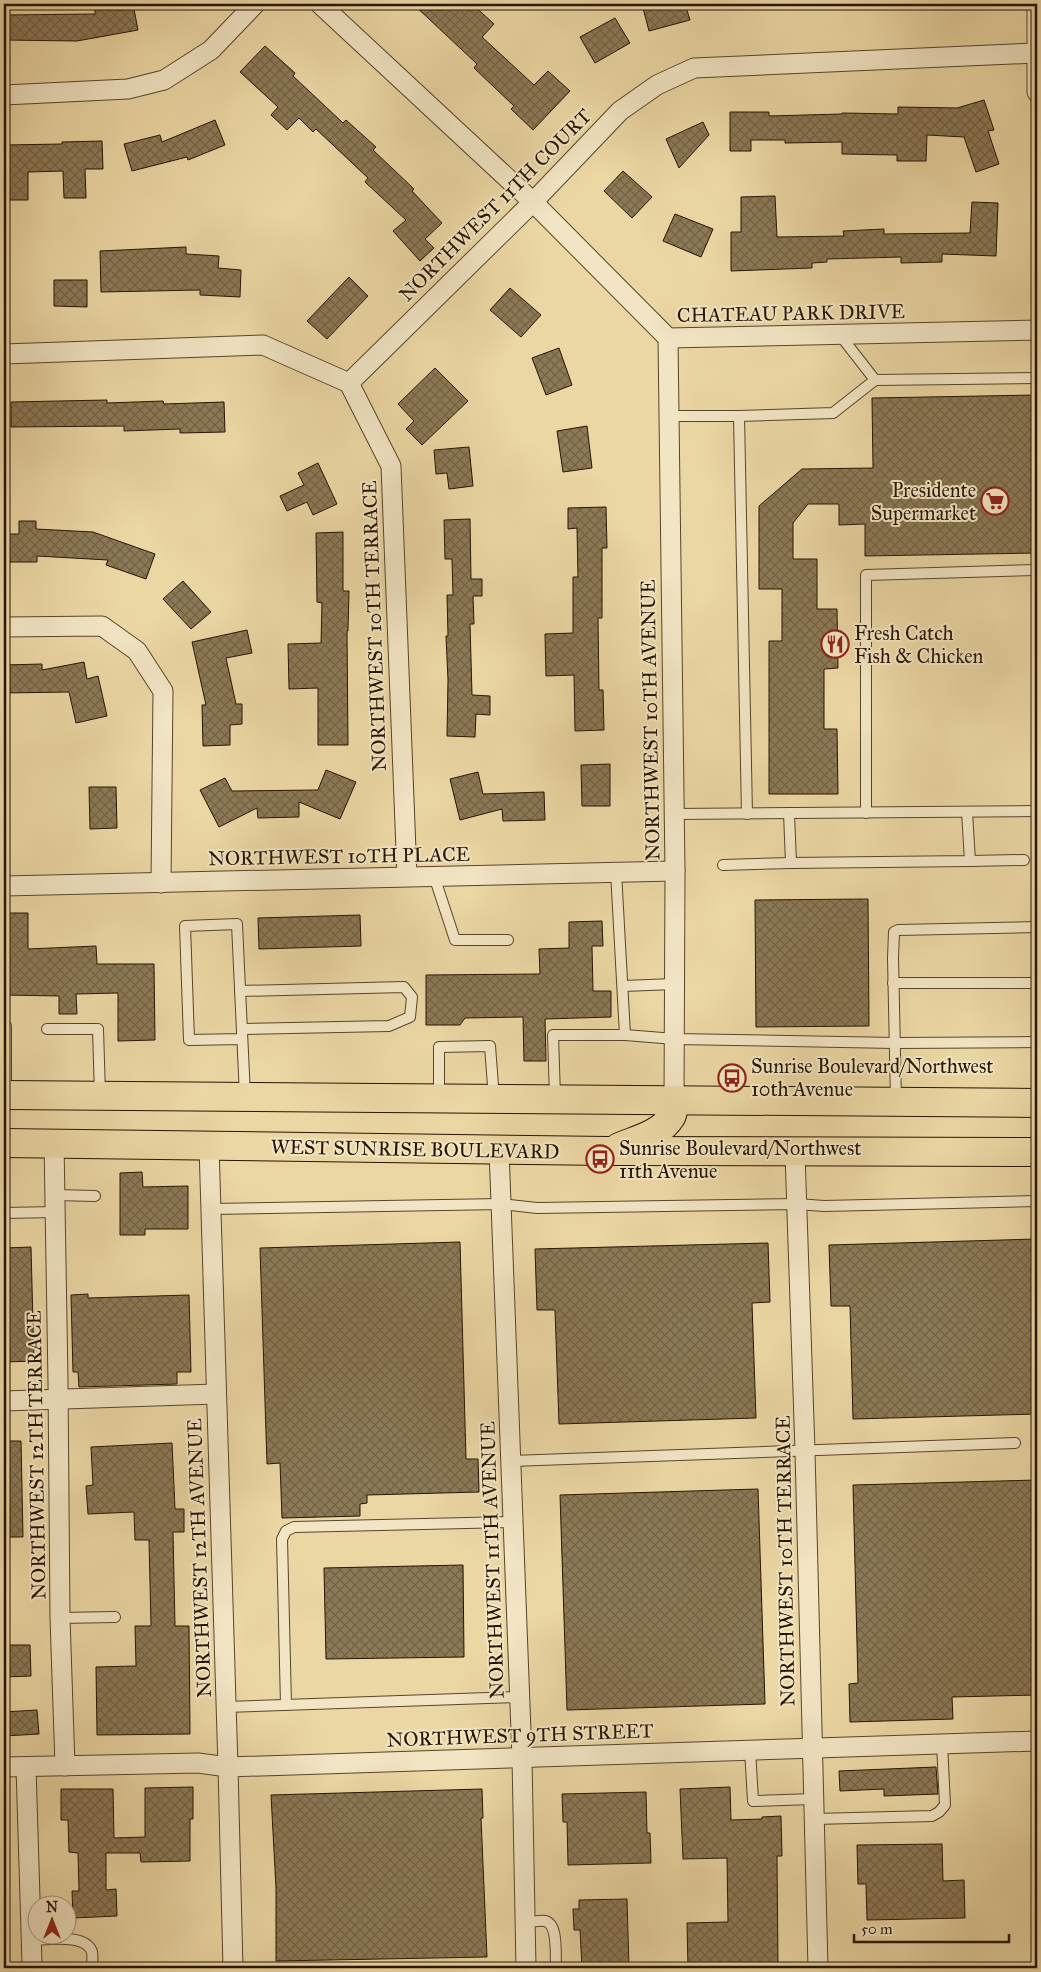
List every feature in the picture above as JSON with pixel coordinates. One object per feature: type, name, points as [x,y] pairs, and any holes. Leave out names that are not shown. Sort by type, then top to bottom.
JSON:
[{"type":"main road","points":[[5,1096],[1037,1102]]},
{"type":"main road","points":[[608,1151],[648,1135],[664,1125],[672,1116],[674,1101]]},
{"type":"main road","name":"WEST SUNRISE BOULEVARD","points":[[4,1143],[795,1153],[1037,1152]]},
{"type":"street","points":[[4,95],[128,89],[164,80],[211,50],[255,4]]},
{"type":"street","name":"CHATEAU PARK DRIVE","points":[[320,4],[533,202],[668,338],[1037,330]]},
{"type":"street","points":[[1037,4],[1037,92]]},
{"type":"street","name":"NORTHWEST 11TH COURT","points":[[349,383],[533,202],[620,112],[657,85],[694,68],[1036,53]]},
{"type":"street","name":"NORTHWEST 10TH AVENUE","points":[[668,338],[675,871],[674,1101]]},
{"type":"street","points":[[4,354],[263,345],[349,383]]},
{"type":"street","name":"NORTHWEST 10TH TERRACE","points":[[349,383],[391,466],[407,876]]},
{"type":"street","points":[[4,627],[102,626],[137,651],[164,691],[161,883]]},
{"type":"street","name":"NORTHWEST 10TH PLACE","points":[[4,886],[675,871]]},
{"type":"street","name":"NORTHWEST 12TH TERRACE","points":[[54,1143],[60,1618],[65,1766]]},
{"type":"street","name":"NORTHWEST 12TH AVENUE","points":[[209,1146],[233,1968]]},
{"type":"street","name":"NORTHWEST 11TH AVENUE","points":[[499,1150],[520,1697],[526,1968]]},
{"type":"street","name":"NORTHWEST 10TH TERRACE","points":[[795,1153],[805,1451],[818,1968]]},
{"type":"street","points":[[4,1401],[216,1394]]},
{"type":"street","name":"NORTHWEST 9TH STREET","points":[[4,1767],[198,1763],[228,1767],[1037,1741]]},
{"type":"street","points":[[26,1767],[29,1894]]},
{"type":"street","points":[[30,1944],[32,1964],[30,1968]]},
{"type":"lane","points":[[840,335],[875,380]]},
{"type":"lane","points":[[669,416],[833,413],[875,380],[1037,378]]},
{"type":"lane","points":[[740,416],[747,814]]},
{"type":"lane","points":[[866,813],[866,575],[1037,570]]},
{"type":"lane","points":[[674,814],[1037,811]]},
{"type":"lane","points":[[967,812],[970,861]]},
{"type":"lane","points":[[789,813],[791,863]]},
{"type":"lane","points":[[723,865],[1024,860]]},
{"type":"lane","points":[[616,872],[625,1035]]},
{"type":"lane","points":[[434,876],[455,940],[508,940]]},
{"type":"lane","points":[[240,991],[404,987],[412,997],[410,1017],[389,1026],[242,1034],[190,1040],[185,926],[237,924],[240,991],[242,1034],[245,1097]]},
{"type":"lane","points":[[896,1102],[893,936],[898,930],[1037,927]]},
{"type":"lane","points":[[893,983],[1037,983]]},
{"type":"lane","points":[[622,986],[674,984]]},
{"type":"lane","points":[[4,1026],[6,1026],[5,1096]]},
{"type":"lane","points":[[46,1029],[98,1029],[100,1096]]},
{"type":"lane","points":[[555,1100],[553,1035],[625,1035],[674,1039],[895,1043],[1037,1042]]},
{"type":"lane","points":[[439,1099],[439,1047],[490,1046],[494,1100]]},
{"type":"lane","points":[[4,1213],[95,1196]]},
{"type":"lane","points":[[211,1209],[501,1204],[538,1208],[797,1204],[824,1206],[1037,1201]]},
{"type":"lane","points":[[512,1460],[1015,1443]]},
{"type":"lane","points":[[286,1705],[282,1539],[286,1531],[294,1527],[514,1522]]},
{"type":"lane","points":[[60,1618],[115,1617]]},
{"type":"lane","points":[[226,1707],[520,1697]]},
{"type":"lane","points":[[814,1819],[932,1816],[939,1812],[945,1805],[942,1743]]},
{"type":"lane","points":[[750,1750],[753,1800],[813,1800]]},
{"type":"lane","points":[[525,1922],[545,1921],[551,1924],[554,1930],[556,1968]]},
{"type":"lane","points":[[78,1939],[87,1943],[92,1952],[92,1968]]},
{"type":"building","points":[[133,4],[138,30],[77,41],[4,40],[4,15],[95,14],[95,10]]},
{"type":"building","points":[[413,4],[472,4],[494,24],[482,37],[534,85],[548,71],[570,91],[533,130],[511,109],[514,106],[474,68],[477,64]]},
{"type":"building","points":[[642,4],[685,4],[690,20],[649,31]]},
{"type":"building","points":[[615,18],[630,43],[595,63],[580,37]]},
{"type":"building","points":[[265,46],[295,73],[293,76],[343,123],[346,120],[376,147],[373,150],[414,189],[412,191],[442,223],[425,239],[434,248],[420,261],[393,231],[406,220],[365,182],[368,178],[316,129],[313,132],[299,118],[287,130],[271,115],[278,107],[240,72]]},
{"type":"building","points":[[984,100],[994,130],[988,131],[999,164],[976,172],[964,137],[927,135],[926,161],[897,161],[897,155],[842,154],[842,142],[785,143],[785,140],[751,140],[751,151],[730,151],[730,112],[769,112],[769,116],[842,113],[898,114],[898,107],[957,108]]},
{"type":"building","points":[[215,120],[225,145],[188,160],[187,157],[132,171],[124,144],[160,135],[162,142]]},
{"type":"building","points":[[703,122],[709,135],[679,168],[666,139]]},
{"type":"building","points":[[102,141],[103,169],[85,169],[86,198],[64,198],[63,171],[28,172],[28,200],[6,200],[5,145]]},
{"type":"building","points":[[623,171],[652,197],[632,218],[604,191]]},
{"type":"building","points":[[775,196],[777,237],[844,236],[843,231],[884,229],[884,234],[970,233],[972,202],[998,203],[996,256],[942,254],[942,262],[901,263],[901,257],[827,259],[827,262],[812,263],[812,268],[731,271],[731,232],[741,232],[741,197]]},
{"type":"building","points":[[675,214],[713,229],[701,257],[663,241]]},
{"type":"building","points":[[186,247],[186,254],[219,256],[218,268],[241,270],[240,297],[200,295],[200,290],[101,292],[100,251]]},
{"type":"building","points":[[349,277],[368,296],[327,339],[307,321]]},
{"type":"building","points":[[54,280],[87,280],[87,307],[54,306]]},
{"type":"building","points":[[510,288],[541,315],[521,337],[490,310]]},
{"type":"building","points":[[559,348],[572,385],[546,395],[532,358]]},
{"type":"building","points":[[435,368],[468,401],[422,445],[406,429],[414,421],[398,404]]},
{"type":"building","points":[[1037,395],[1037,553],[865,556],[865,524],[839,525],[839,504],[808,504],[793,523],[793,559],[817,559],[817,609],[837,609],[838,668],[824,669],[824,729],[837,729],[838,794],[769,794],[769,641],[782,641],[782,589],[759,589],[759,506],[802,469],[873,468],[872,398]]},
{"type":"building","points":[[107,400],[107,403],[163,401],[164,404],[224,402],[225,432],[180,433],[180,429],[124,431],[124,426],[11,427],[11,402]]},
{"type":"building","points":[[587,426],[592,468],[563,472],[557,431]]},
{"type":"building","points":[[469,447],[473,486],[449,489],[447,473],[436,474],[434,450]]},
{"type":"building","points":[[318,463],[337,504],[313,515],[307,502],[287,511],[280,496],[304,485],[298,473]]},
{"type":"building","points":[[606,507],[607,548],[602,548],[602,618],[598,618],[599,690],[603,690],[604,730],[575,731],[574,675],[546,676],[545,634],[573,633],[573,577],[578,577],[577,528],[568,529],[568,508]]},
{"type":"building","points":[[470,519],[471,579],[482,579],[482,596],[473,596],[474,624],[470,624],[472,695],[490,696],[490,715],[476,714],[475,737],[447,736],[447,595],[453,595],[452,559],[445,559],[444,520]]},
{"type":"building","points":[[19,521],[36,521],[36,529],[93,532],[155,554],[146,579],[106,565],[108,560],[37,556],[37,562],[4,562],[4,534],[19,534]]},
{"type":"building","points":[[343,532],[343,591],[349,591],[347,631],[348,745],[318,745],[318,688],[289,689],[288,644],[321,643],[322,603],[317,602],[316,533]]},
{"type":"building","points":[[183,581],[211,612],[191,629],[163,599]]},
{"type":"building","points":[[247,630],[252,653],[226,658],[236,704],[242,704],[242,724],[230,725],[230,745],[203,746],[202,705],[206,705],[192,642]]},
{"type":"building","points":[[84,662],[87,679],[98,676],[107,716],[76,723],[69,692],[4,693],[4,665],[42,664],[42,670]]},
{"type":"building","points":[[610,764],[610,806],[582,806],[581,765]]},
{"type":"building","points":[[326,770],[356,782],[340,819],[299,802],[299,817],[258,818],[257,808],[219,827],[200,790],[225,778],[232,791],[318,790]]},
{"type":"building","points":[[478,772],[483,794],[544,792],[545,820],[503,821],[502,809],[460,820],[450,779]]},
{"type":"building","points":[[89,787],[116,787],[117,828],[90,829]]},
{"type":"building","points":[[868,899],[869,1026],[756,1027],[755,900]]},
{"type":"building","points":[[4,913],[28,913],[28,949],[96,946],[97,964],[154,964],[155,1040],[118,1041],[118,993],[76,994],[77,1014],[59,1014],[59,996],[4,995]]},
{"type":"building","points":[[360,915],[361,946],[259,949],[258,918]]},
{"type":"building","points":[[602,921],[603,946],[592,946],[593,991],[611,991],[611,1017],[545,1019],[546,1061],[524,1061],[523,1017],[465,1018],[460,1025],[426,1025],[426,975],[540,974],[539,949],[569,948],[569,922]]},
{"type":"building","points":[[142,1172],[143,1187],[188,1186],[188,1229],[145,1229],[145,1235],[120,1235],[120,1173]]},
{"type":"building","points":[[1037,1239],[1037,1414],[853,1419],[850,1306],[831,1306],[829,1245]]},
{"type":"building","points":[[460,1242],[466,1459],[478,1459],[479,1492],[367,1495],[367,1503],[360,1504],[360,1516],[282,1518],[280,1463],[267,1464],[260,1248]]},
{"type":"building","points":[[768,1243],[770,1302],[752,1303],[756,1418],[559,1424],[555,1310],[537,1310],[535,1249]]},
{"type":"building","points":[[31,1247],[34,1361],[4,1362],[4,1248]]},
{"type":"building","points":[[88,1294],[88,1298],[189,1295],[191,1372],[177,1372],[177,1384],[79,1387],[78,1372],[73,1372],[71,1295]]},
{"type":"building","points":[[4,1441],[21,1441],[23,1537],[4,1537]]},
{"type":"building","points":[[172,1443],[175,1509],[184,1509],[184,1532],[173,1532],[175,1626],[189,1626],[190,1734],[97,1735],[96,1667],[136,1666],[135,1626],[151,1626],[149,1540],[135,1540],[134,1512],[88,1514],[86,1486],[93,1485],[91,1447]]},
{"type":"building","points":[[1037,1480],[1037,1695],[952,1697],[953,1719],[850,1722],[849,1684],[858,1683],[853,1485]]},
{"type":"building","points":[[758,1489],[765,1704],[567,1710],[560,1495]]},
{"type":"building","points":[[463,1565],[464,1657],[326,1659],[324,1568]]},
{"type":"building","points":[[4,1645],[30,1645],[31,1676],[4,1677]]},
{"type":"building","points":[[37,1710],[39,1734],[4,1736],[4,1712]]},
{"type":"building","points":[[936,1767],[938,1794],[884,1796],[884,1789],[840,1791],[839,1771]]},
{"type":"building","points":[[193,1787],[193,1819],[190,1819],[190,1861],[141,1862],[140,1853],[106,1853],[106,1890],[116,1889],[117,1916],[78,1918],[78,1894],[72,1894],[72,1891],[79,1891],[78,1853],[69,1852],[68,1820],[61,1820],[61,1789],[113,1789],[114,1838],[145,1837],[145,1788]]},
{"type":"building","points":[[730,1787],[731,1820],[781,1816],[782,1856],[777,1856],[778,1968],[688,1968],[687,1923],[728,1922],[727,1858],[683,1859],[680,1789]]},
{"type":"building","points":[[482,1789],[483,1818],[481,1818],[487,1957],[276,1961],[276,1888],[271,1795]]},
{"type":"building","points":[[646,1792],[647,1833],[650,1833],[651,1863],[568,1865],[567,1822],[563,1822],[562,1794]]},
{"type":"building","points":[[942,1844],[943,1881],[964,1880],[965,1918],[867,1920],[866,1884],[858,1884],[857,1845]]},
{"type":"building","points":[[627,1899],[629,1968],[582,1968],[580,1930],[574,1930],[573,1909],[579,1909],[579,1900]]},
{"type":"place","name":"Presidente Supermarket","points":[[995,501]]},
{"type":"place","name":"Fresh Catch Fish & Chicken","points":[[835,644]]},
{"type":"place","name":"Sunrise Boulevard/Northwest 10th Avenue","points":[[732,1078]]},
{"type":"place","name":"Sunrise Boulevard/Northwest 11th Avenue","points":[[600,1159]]}]
